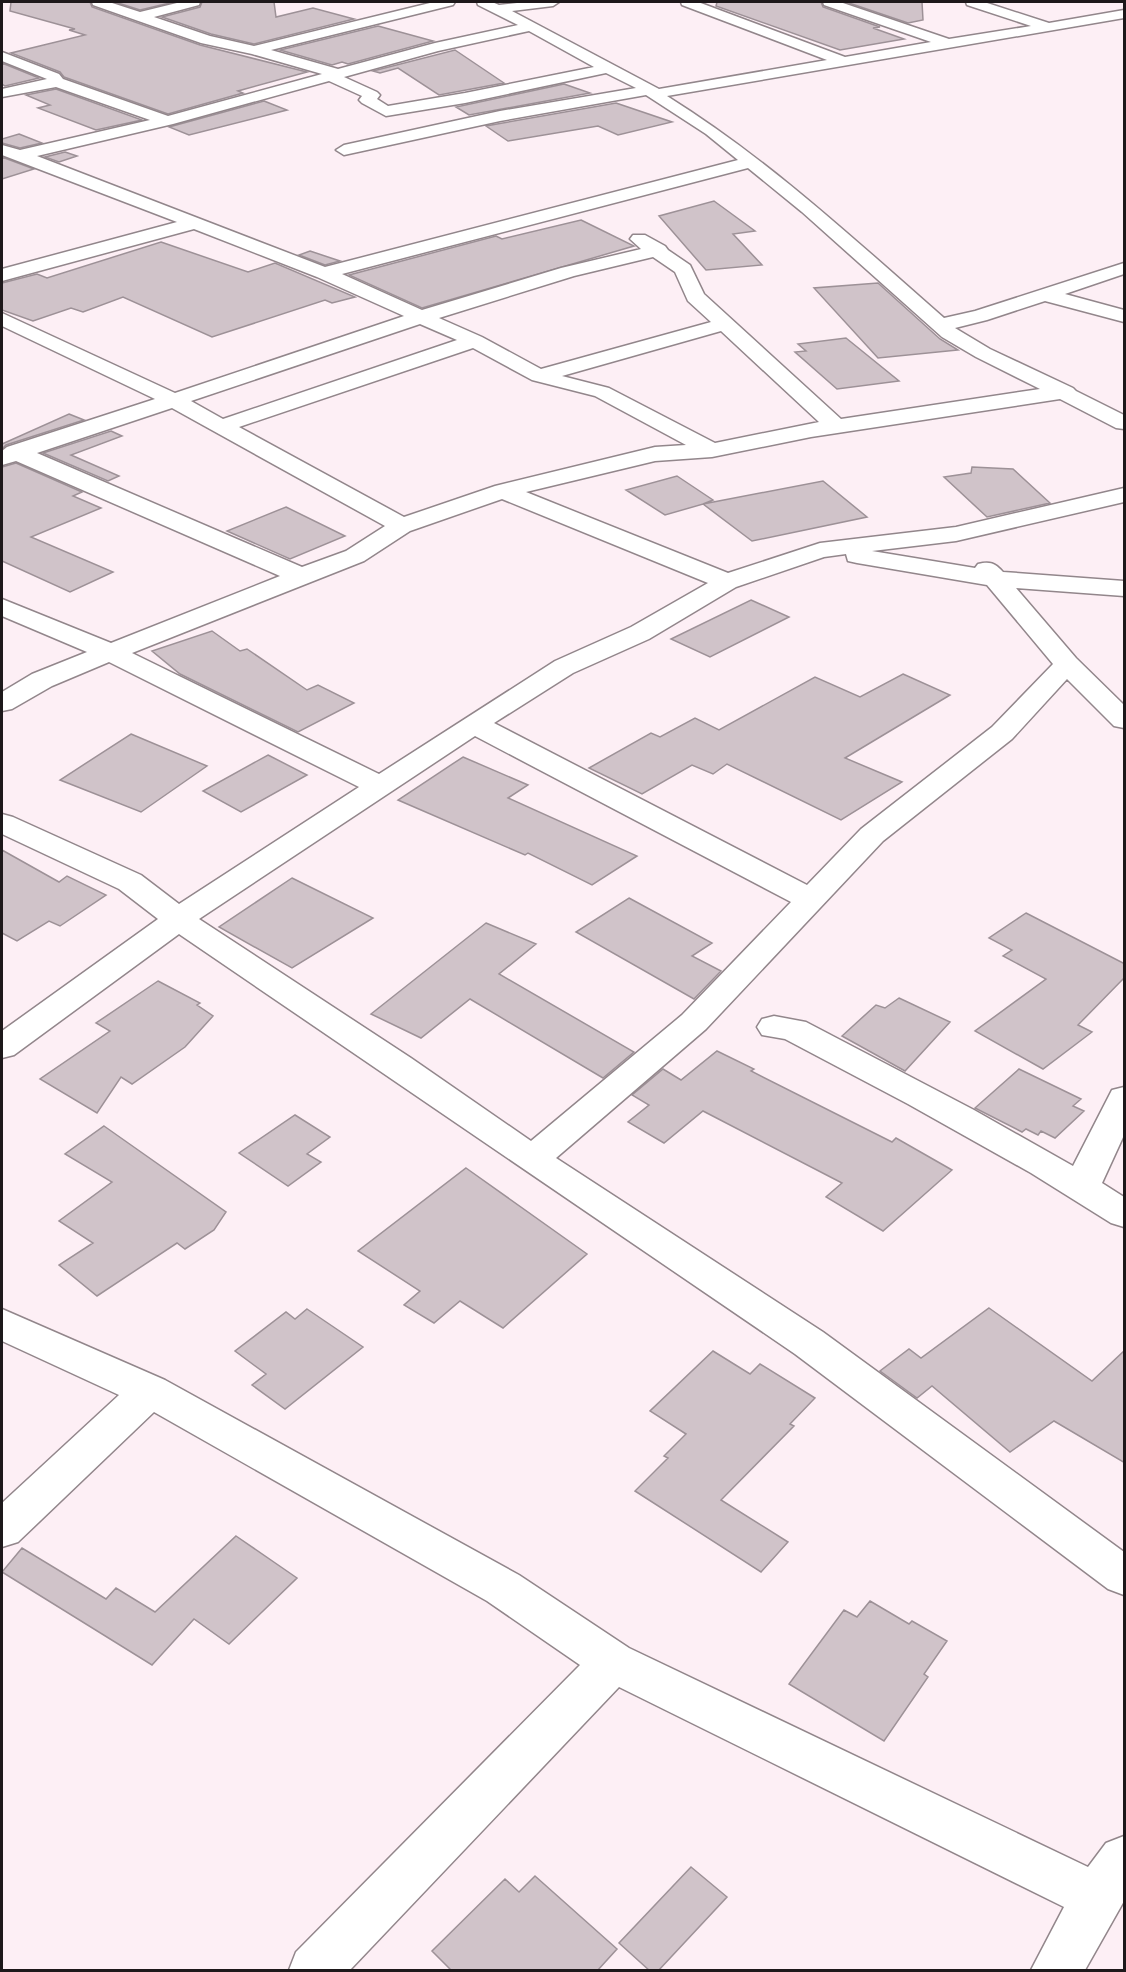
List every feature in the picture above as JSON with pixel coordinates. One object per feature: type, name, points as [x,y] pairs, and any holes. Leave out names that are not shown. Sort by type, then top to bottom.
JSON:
[{"type":"street","points":[[98,2],[206,40],[254,50],[333,74],[372,95],[367,100],[386,111],[465,98],[610,68]]},
{"type":"street","points":[[142,16],[194,2]]},
{"type":"street","points":[[254,50],[448,2]]},
{"type":"street","points":[[483,2],[653,92],[712,131],[816,215],[949,333],[983,353],[1123,420]]},
{"type":"street","points":[[499,9],[553,2]]},
{"type":"street","points":[[687,2],[845,62]]},
{"type":"street","points":[[829,2],[951,44]]},
{"type":"street","points":[[972,2],[1051,27]]},
{"type":"street","points":[[344,150],[500,116],[845,62],[1125,14]]},
{"type":"street","points":[[2,159],[167,121],[435,47],[531,26]]},
{"type":"street","points":[[203,54],[235,47]]},
{"type":"street","points":[[254,50],[251,58],[269,66]]},
{"type":"street","points":[[2,56],[54,77],[57,81],[167,121]]},
{"type":"street","points":[[2,93],[57,81]]},
{"type":"street","points":[[465,98],[481,104],[500,116]]},
{"type":"street","points":[[2,150],[20,154],[324,273],[475,341],[539,376],[602,392],[712,450]]},
{"type":"street","points":[[324,273],[751,162]]},
{"type":"street","points":[[2,275],[195,223]]},
{"type":"street","points":[[633,235],[659,250],[683,269],[696,297],[836,426]]},
{"type":"street","points":[[8,455],[421,317],[568,272],[659,250]]},
{"type":"street","points":[[940,325],[980,316],[1125,268]]},
{"type":"street","points":[[1047,295],[1125,316]]},
{"type":"street","points":[[3,321],[173,400],[402,526]]},
{"type":"street","points":[[539,376],[726,324]]},
{"type":"street","points":[[222,426],[475,341]]},
{"type":"street","points":[[2,703],[42,680],[109,652],[355,556],[402,526],[503,491],[656,454],[712,450],[836,426],[1066,393]]},
{"type":"street","points":[[8,455],[301,576]]},
{"type":"street","points":[[503,491],[727,582]]},
{"type":"street","points":[[5,1039],[178,919],[518,695],[564,667],[640,633],[727,582],[820,550],[956,534],[1125,495]]},
{"type":"street","points":[[956,534],[1067,664],[1125,720]]},
{"type":"street","points":[[820,550],[995,579],[1125,588]]},
{"type":"street","points":[[1015,603],[1039,582]]},
{"type":"street","points":[[2,607],[109,652],[381,786]]},
{"type":"street","points":[[532,1160],[694,1022],[808,899],[872,835],[1002,733],[1067,664]]},
{"type":"street","points":[[476,724],[808,899]]},
{"type":"street","points":[[2,823],[130,882],[178,919],[399,1066],[532,1160],[809,1343],[1125,1576]]},
{"type":"street","points":[[774,1027],[795,1030],[986,1131],[1082,1186],[1125,1214]]},
{"type":"street","points":[[1082,1186],[1125,1098]]},
{"type":"street","points":[[2,1324],[150,1391],[503,1588],[613,1662],[1111,1879],[1057,1971]]},
{"type":"street","points":[[2,1528],[150,1391]]},
{"type":"street","points":[[315,1971],[613,1662]]},
{"type":"building","points":[[11,2],[90,2],[92,7],[200,45],[307,72],[168,114],[64,77],[60,72],[11,53],[85,35],[69,30],[75,29],[10,11]]},
{"type":"building","points":[[115,2],[174,2],[140,10]]},
{"type":"building","points":[[202,2],[274,2],[276,17],[313,8],[354,19],[254,44],[211,34],[162,17],[200,7]]},
{"type":"building","points":[[717,2],[821,2],[823,7],[880,27],[873,28],[904,39],[840,50],[716,6]]},
{"type":"building","points":[[846,2],[922,2],[923,20],[908,23]]},
{"type":"building","points":[[378,26],[433,41],[348,64],[342,62],[332,65],[280,50]]},
{"type":"building","points":[[455,50],[504,83],[439,95],[398,68],[380,73],[373,71]]},
{"type":"building","points":[[2,63],[39,78],[5,86],[2,84]]},
{"type":"building","points":[[564,84],[590,93],[469,115],[456,107]]},
{"type":"building","points":[[56,89],[142,120],[96,130],[38,108],[50,105],[26,95]]},
{"type":"building","points":[[264,101],[287,110],[189,135],[169,127]]},
{"type":"building","points":[[616,103],[672,122],[618,135],[598,126],[508,141],[486,126]]},
{"type":"building","points":[[19,134],[42,143],[20,148],[2,143],[2,139]]},
{"type":"building","points":[[65,152],[77,156],[59,162],[45,157]]},
{"type":"building","points":[[2,157],[34,169],[2,179]]},
{"type":"building","points":[[714,201],[755,231],[733,234],[762,265],[706,270],[659,216]]},
{"type":"building","points":[[581,220],[634,246],[422,308],[349,275],[496,236],[502,239]]},
{"type":"building","points":[[161,242],[248,272],[275,263],[355,297],[332,303],[325,300],[212,337],[123,297],[83,312],[71,308],[33,321],[2,310],[2,283],[37,274],[47,278]]},
{"type":"building","points":[[310,251],[340,261],[325,265],[299,255]]},
{"type":"building","points":[[878,283],[940,339],[958,350],[878,358],[814,288]]},
{"type":"building","points":[[846,338],[899,381],[837,389],[795,352],[806,351],[798,344]]},
{"type":"building","points":[[69,414],[84,420],[6,445],[2,449],[2,444]]},
{"type":"building","points":[[111,431],[122,436],[71,455],[119,476],[108,481],[43,453]]},
{"type":"building","points":[[16,463],[82,492],[73,496],[101,508],[31,537],[113,572],[70,592],[2,561],[2,467]]},
{"type":"building","points":[[972,467],[1013,469],[1050,503],[987,517],[944,477],[971,473]]},
{"type":"building","points":[[677,476],[713,500],[665,515],[626,490]]},
{"type":"building","points":[[823,481],[867,517],[752,541],[703,504]]},
{"type":"building","points":[[286,507],[345,536],[290,559],[227,531]]},
{"type":"building","points":[[751,600],[789,617],[710,657],[671,639]]},
{"type":"building","points":[[212,631],[240,651],[247,649],[307,690],[318,685],[354,703],[298,732],[180,674],[152,651]]},
{"type":"building","points":[[903,674],[950,695],[845,758],[902,782],[841,820],[727,764],[713,774],[692,765],[642,794],[589,768],[651,733],[660,737],[695,718],[719,730],[815,677],[860,697]]},
{"type":"building","points":[[131,734],[207,766],[141,812],[60,780]]},
{"type":"building","points":[[268,755],[307,775],[241,812],[203,791]]},
{"type":"building","points":[[463,757],[528,785],[508,798],[637,856],[592,885],[528,853],[525,855],[398,800]]},
{"type":"building","points":[[2,850],[59,882],[67,876],[106,895],[60,926],[49,921],[17,941],[2,933]]},
{"type":"building","points":[[292,878],[373,918],[292,968],[219,927]]},
{"type":"building","points":[[629,898],[712,943],[692,956],[721,971],[694,999],[576,932]]},
{"type":"building","points":[[1026,913],[1125,964],[1125,977],[1078,1025],[1092,1032],[1043,1069],[975,1031],[1046,979],[1003,956],[1012,950],[989,938]]},
{"type":"building","points":[[486,923],[536,944],[499,974],[634,1052],[603,1078],[470,999],[421,1038],[371,1014]]},
{"type":"building","points":[[158,981],[200,1003],[197,1005],[213,1016],[185,1047],[132,1084],[121,1077],[97,1113],[40,1079],[110,1031],[96,1023]]},
{"type":"building","points":[[899,998],[950,1022],[905,1071],[842,1036],[876,1005],[885,1008]]},
{"type":"building","points":[[717,1051],[754,1069],[751,1071],[892,1142],[896,1138],[952,1170],[883,1231],[826,1197],[842,1183],[703,1111],[664,1143],[628,1122],[649,1105],[632,1095],[663,1069],[681,1080]]},
{"type":"building","points":[[1019,1069],[1081,1099],[1073,1106],[1084,1111],[1055,1138],[1041,1131],[1038,1135],[1026,1129],[1022,1132],[975,1108]]},
{"type":"building","points":[[295,1115],[330,1137],[307,1154],[321,1162],[288,1186],[239,1153]]},
{"type":"building","points":[[104,1126],[226,1212],[214,1230],[185,1249],[177,1243],[97,1296],[59,1265],[93,1243],[59,1221],[112,1182],[65,1154]]},
{"type":"building","points":[[466,1168],[587,1254],[503,1328],[460,1301],[434,1323],[404,1305],[420,1291],[358,1251]]},
{"type":"building","points":[[989,1308],[1092,1381],[1125,1350],[1125,1463],[1054,1421],[1010,1452],[932,1386],[917,1398],[880,1371],[909,1349],[921,1358]]},
{"type":"building","points":[[307,1309],[363,1347],[285,1409],[252,1385],[266,1374],[235,1351],[286,1312],[295,1319]]},
{"type":"building","points":[[713,1351],[750,1374],[760,1364],[815,1398],[790,1424],[794,1426],[721,1500],[788,1542],[761,1572],[635,1491],[668,1458],[664,1456],[686,1434],[650,1411]]},
{"type":"building","points":[[236,1536],[297,1578],[229,1644],[194,1619],[152,1665],[2,1572],[22,1548],[106,1599],[116,1588],[155,1612]]},
{"type":"building","points":[[870,1601],[909,1624],[912,1621],[947,1641],[924,1674],[928,1677],[884,1741],[789,1684],[844,1610],[857,1617]]},
{"type":"building","points":[[691,1867],[727,1897],[658,1971],[650,1971],[619,1943]]},
{"type":"building","points":[[535,1876],[617,1949],[597,1971],[452,1971],[432,1951],[505,1879],[519,1892]]}]
